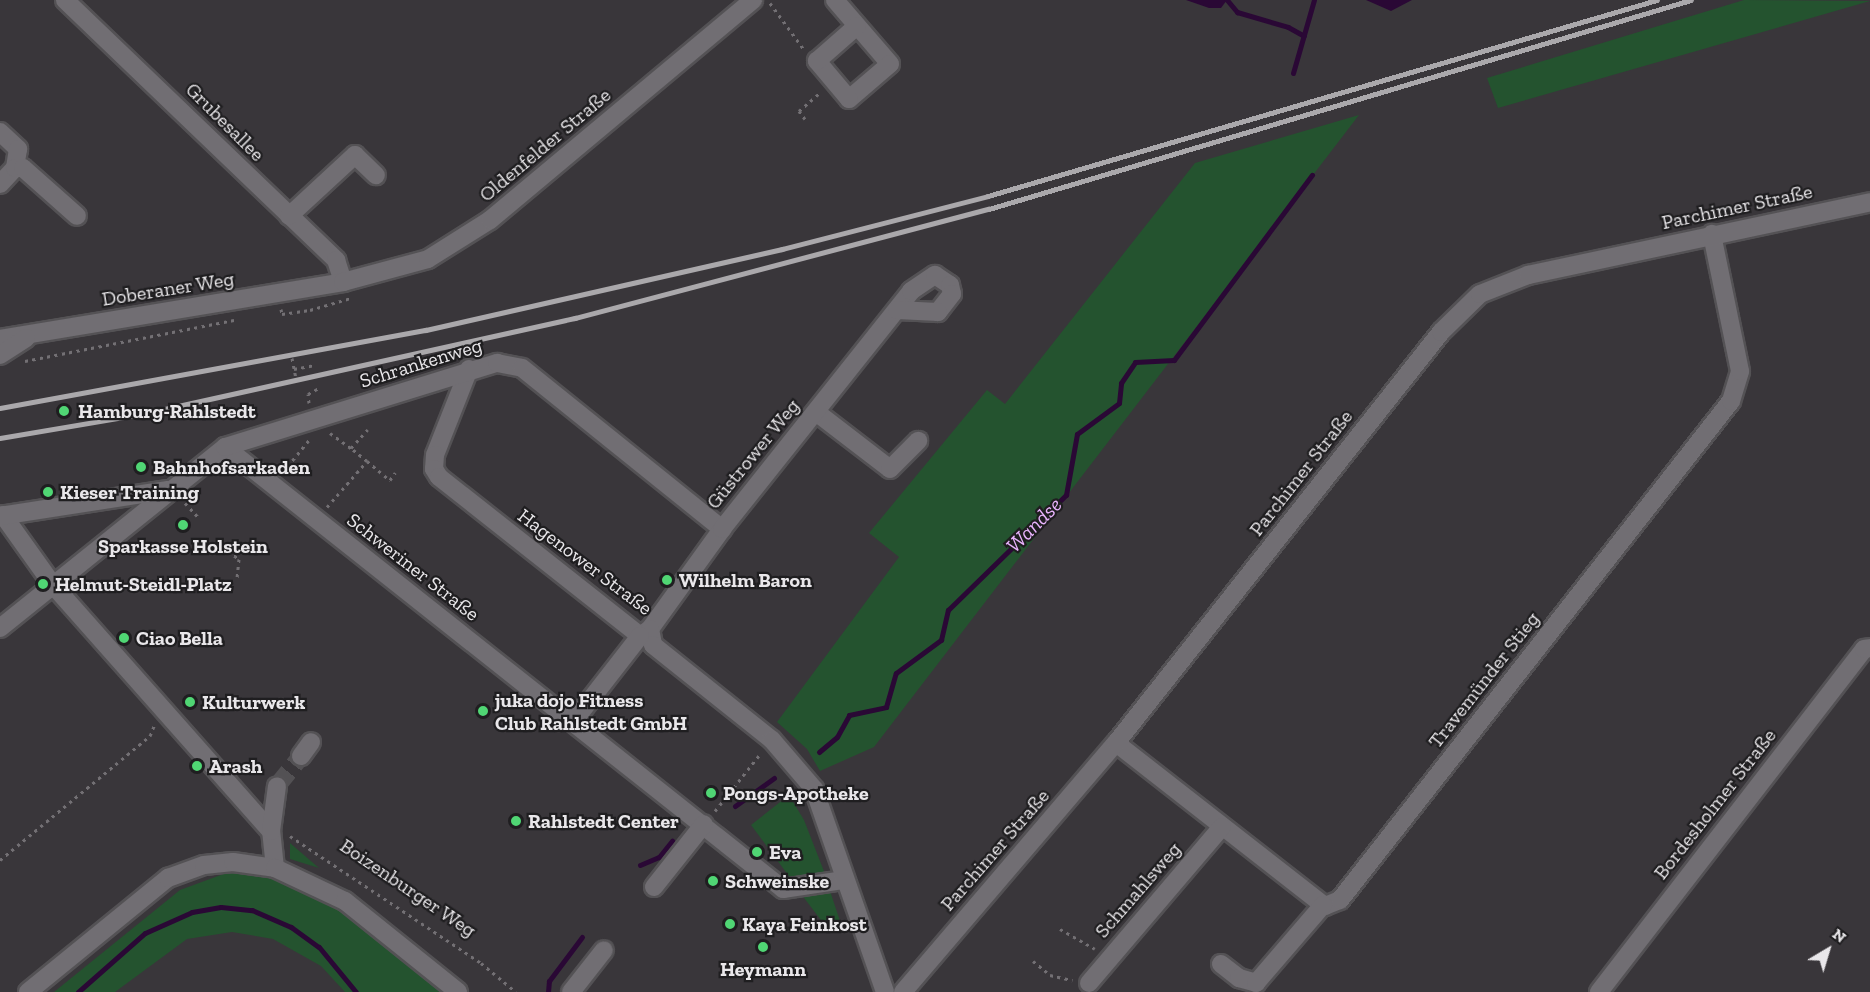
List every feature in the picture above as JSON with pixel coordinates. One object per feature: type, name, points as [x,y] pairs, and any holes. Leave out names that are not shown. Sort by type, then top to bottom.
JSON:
[{"type":"street","name":"Grubesallee","points":[[65,0],[336,260],[343,282]]},
{"type":"street","name":"Oldenfelder Straße","points":[[343,282],[428,259],[465,239],[753,0]]},
{"type":"street","points":[[835,0],[890,64],[849,99],[818,61],[857,26]]},
{"type":"street","points":[[0,132],[18,149],[15,168],[0,184]]},
{"type":"street","points":[[289,216],[355,155],[376,175]]},
{"type":"street","points":[[15,168],[24,168],[35,175],[77,216]]},
{"type":"street","name":"Parchimer Straße","points":[[903,992],[1116,743],[1441,332],[1480,294],[1528,275],[1870,202]]},
{"type":"street","name":"Travemünder Stieg","points":[[1221,964],[1239,978],[1256,983],[1323,905],[1340,900],[1731,401],[1740,371],[1712,234]]},
{"type":"street","name":"Doberaner Weg","points":[[0,339],[28,337],[343,282]]},
{"type":"street","name":"Güstrower Weg","points":[[645,633],[722,529],[897,310]]},
{"type":"street","points":[[0,355],[28,337]]},
{"type":"street","name":"Schrankenweg","points":[[225,447],[469,369],[496,363],[522,368],[722,529]]},
{"type":"street","name":"Hagenower Straße","points":[[469,369],[435,454],[434,469],[475,507],[645,633],[653,645],[772,740],[814,789],[844,880]]},
{"type":"street","points":[[816,411],[890,469],[918,441]]},
{"type":"street","points":[[0,628],[225,447]]},
{"type":"street","name":"Schweriner Straße","points":[[225,447],[704,824],[783,889],[844,880]]},
{"type":"street","points":[[170,490],[2,516],[53,585],[271,831]]},
{"type":"street","points":[[573,722],[645,633]]},
{"type":"street","name":"Bordesholmer Straße","points":[[1599,992],[1864,649],[1870,648]]},
{"type":"street","points":[[1116,743],[1323,905]]},
{"type":"street","points":[[275,868],[271,831],[277,786]]},
{"type":"street","points":[[654,887],[704,824]]},
{"type":"street","name":"Schmahlsweg","points":[[1089,983],[1222,827]]},
{"type":"street","points":[[28,992],[168,878],[204,865],[233,862],[275,868],[345,901],[458,992]]},
{"type":"street","points":[[844,880],[885,992]]},
{"type":"street","points":[[571,992],[604,950]]},
{"type":"path","points":[[767,0],[781,23],[818,61]]},
{"type":"path","points":[[805,119],[799,111],[834,81]]},
{"type":"path","points":[[270,311],[280,308],[282,314],[310,310],[347,302],[356,294],[330,299]]},
{"type":"path","points":[[21,362],[238,319]]},
{"type":"path","points":[[292,358],[296,378]]},
{"type":"path","points":[[294,369],[314,365]]},
{"type":"path","points":[[308,394],[319,388]]},
{"type":"path","points":[[326,429],[390,480],[395,473]]},
{"type":"path","points":[[351,448],[368,429]]},
{"type":"path","points":[[272,485],[314,435]]},
{"type":"path","points":[[316,519],[367,461]]},
{"type":"path","points":[[228,551],[238,559],[237,578]]},
{"type":"path","points":[[0,860],[150,736],[162,708]]},
{"type":"path","points":[[704,824],[772,740]]},
{"type":"path","name":"Boizenburger Weg","points":[[271,831],[296,837],[344,875],[405,911],[516,992]]},
{"type":"path","points":[[1060,929],[1110,958]]},
{"type":"path","points":[[1033,961],[1050,975],[1089,983]]},
{"type":"green space","points":[[1744,0],[1870,1],[1498,108],[1487,78]]},
{"type":"green space","points":[[1359,115],[874,747],[820,771],[807,749],[777,722],[899,557],[869,533],[987,390],[1005,404],[1195,163]]},
{"type":"green space","points":[[789,795],[804,820],[827,879],[794,883],[751,825]]},
{"type":"green space","points":[[290,843],[319,868],[290,859]]},
{"type":"green space","points":[[229,872],[272,877],[308,889],[343,910],[442,992],[345,992],[321,966],[273,939],[232,932],[187,939],[115,992],[54,992],[180,890]]},
{"type":"green space","points":[[828,885],[841,924],[827,928],[798,890]]},
{"type":"shaded area","points":[[1186,0],[1227,0],[1221,8],[1209,8]]},
{"type":"shaded area","points":[[1366,0],[1412,0],[1391,11]]},
{"type":"waterway","points":[[1227,0],[1237,12],[1288,27],[1304,36]]},
{"type":"waterway","name":"Wandse","points":[[1293,73],[1314,0]]},
{"type":"waterway","name":"Wandse","points":[[819,752],[837,737],[849,715],[886,707],[896,673],[941,640],[948,610],[1066,495],[1077,434],[1119,403],[1121,383],[1135,362],[1174,360],[1312,175]]},
{"type":"waterway","name":"Wandse","points":[[735,806],[774,778]]},
{"type":"waterway","name":"Wandse","points":[[640,865],[659,857],[672,841]]},
{"type":"waterway","name":"Wandse","points":[[78,992],[145,933],[192,912],[221,907],[252,910],[291,927],[319,947],[356,992]]},
{"type":"waterway","name":"Wandse","points":[[548,992],[549,981],[582,937]]},
{"type":"tunnel","points":[[277,786],[301,756]]},
{"type":"railway","points":[[0,408],[426,330],[782,249],[988,196],[1657,0]]},
{"type":"railway","points":[[0,438],[142,414],[575,318],[989,209],[1691,0]]},
{"type":"place","name":"Hamburg-Rahlstedt","points":[[64,411]]},
{"type":"place","name":"Bahnhofsarkaden","points":[[141,467]]},
{"type":"place","name":"Kieser Training","points":[[48,492]]},
{"type":"place","name":"Sparkasse Holstein","points":[[183,525]]},
{"type":"place","name":"Wilhelm Baron","points":[[667,580]]},
{"type":"place","name":"Helmut-Steidl-Platz","points":[[43,584]]},
{"type":"place","name":"Ciao Bella","points":[[124,638]]},
{"type":"place","name":"Kulturwerk","points":[[190,702]]},
{"type":"place","name":"juka dojo Fitness Club Rahlstedt GmbH","points":[[483,711]]},
{"type":"place","name":"Arash","points":[[197,766]]},
{"type":"place","name":"Pongs-Apotheke","points":[[711,793]]},
{"type":"place","name":"Rahlstedt Center","points":[[516,821]]},
{"type":"place","name":"Eva","points":[[757,852]]},
{"type":"place","name":"Schweinske","points":[[713,881]]},
{"type":"place","name":"Kaya Feinkost","points":[[730,924]]},
{"type":"place","name":"Heymann","points":[[763,947]]}]
